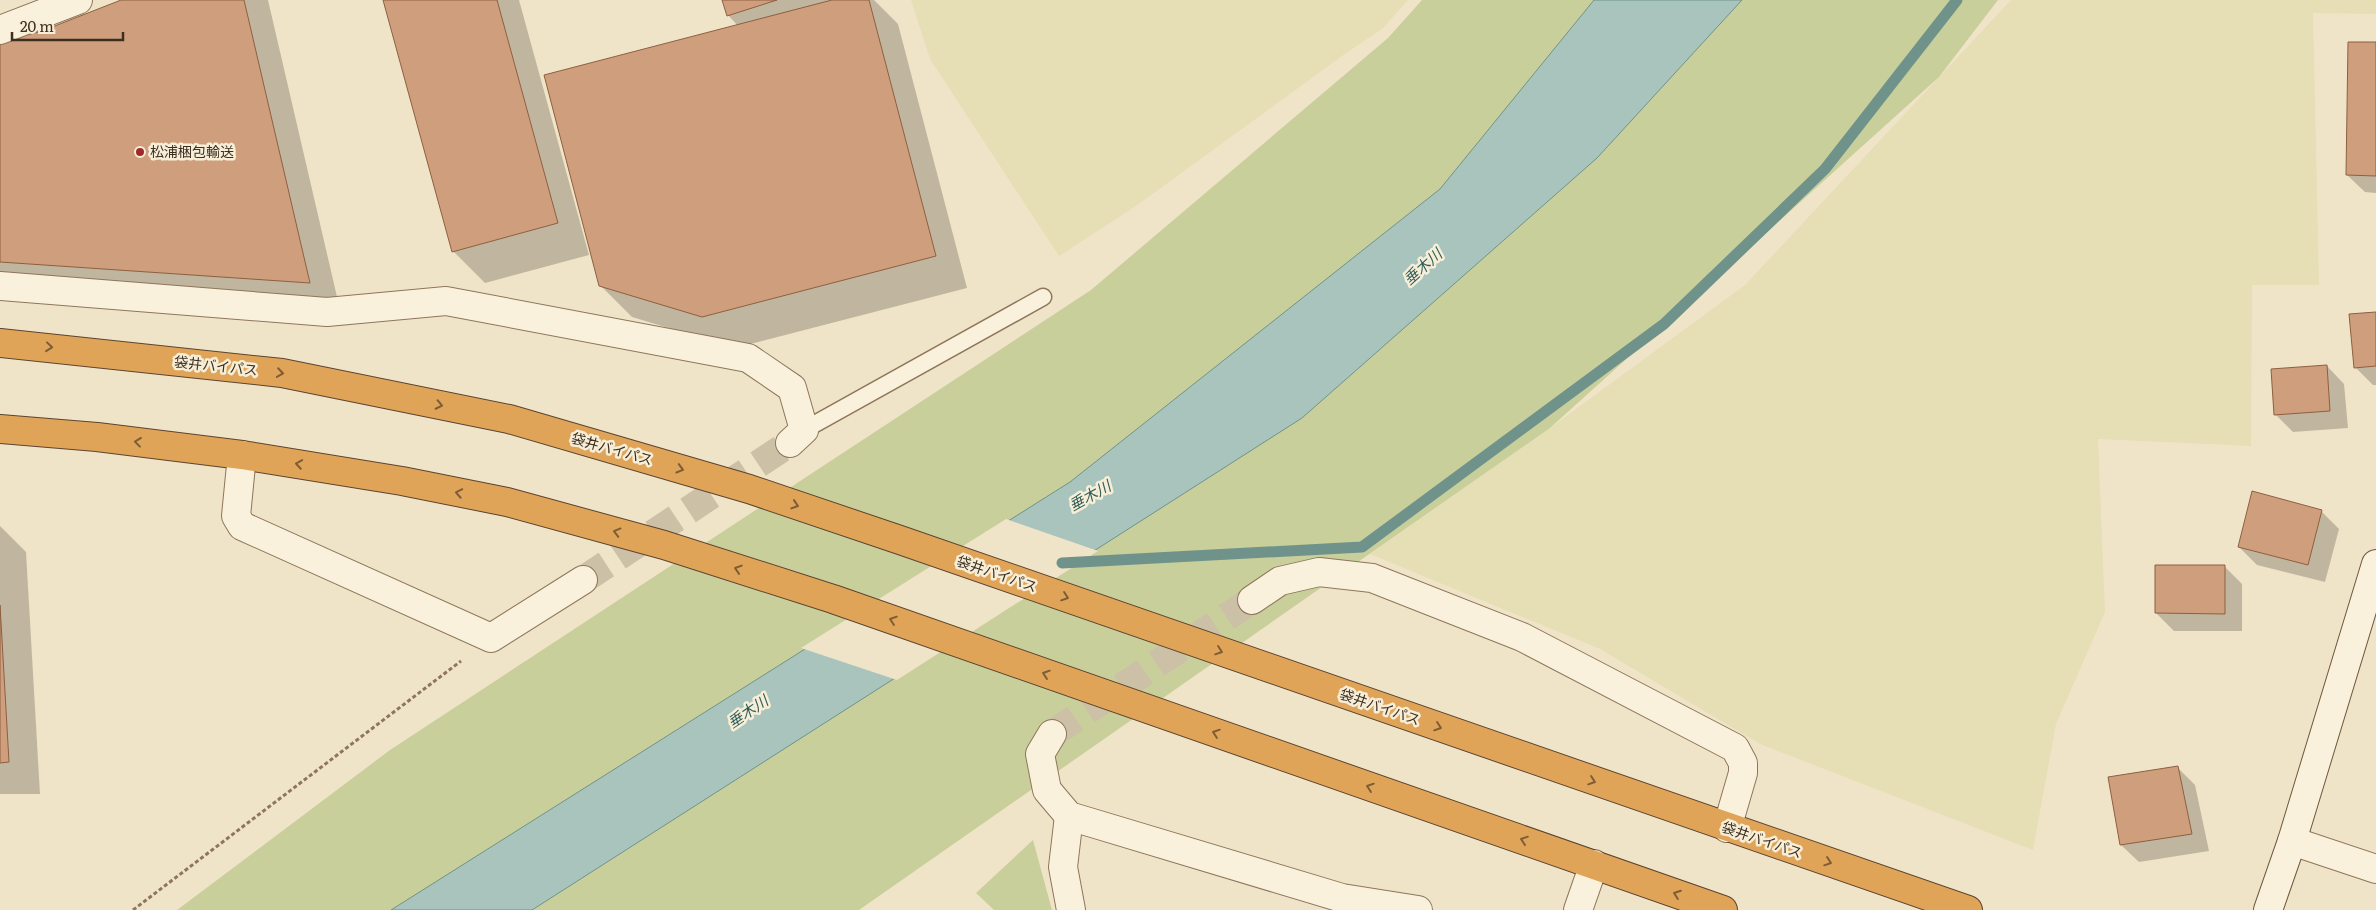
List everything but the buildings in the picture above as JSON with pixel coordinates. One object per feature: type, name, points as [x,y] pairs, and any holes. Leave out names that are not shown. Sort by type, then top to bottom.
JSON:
[{"type":"highway","name":"袋井バイパス","points":[[0,344],[282,373],[509,420],[749,489],[1968,910]]},
{"type":"highway","points":[[0,428],[97,436],[242,455],[402,481],[507,502],[664,545],[834,599],[1723,910]]},
{"type":"street","points":[[0,30],[78,0]]},
{"type":"street","points":[[0,286],[327,312],[446,301],[748,358],[792,388],[797,437]]},
{"type":"street","points":[[242,455],[236,516],[242,526],[491,638],[583,580]]},
{"type":"street","points":[[2268,910],[2292,841],[2376,564]]},
{"type":"street","points":[[1252,600],[1280,581],[1318,572],[1372,578],[1522,637],[1735,748],[1743,763],[1743,773],[1727,828]]},
{"type":"street","points":[[1052,734],[1040,754],[1047,790],[1069,816],[1342,898],[1418,910]]},
{"type":"street","points":[[1069,816],[1063,867],[1071,910]]},
{"type":"street","points":[[2292,841],[2376,869]]},
{"type":"street","points":[[1578,910],[1594,864]]},
{"type":"lane","points":[[797,437],[1044,297]]},
{"type":"path","points":[[133,910],[491,638]]},
{"type":"shaded area","points":[[911,0],[1408,0],[1383,28],[1136,206],[1059,256],[930,59]]},
{"type":"shaded area","points":[[2011,0],[2376,0],[2376,14],[2313,13],[2319,285],[2252,285],[2251,446],[2098,439],[2105,612],[2056,724],[2033,850],[1760,744],[1600,649],[1370,554],[1550,428],[1745,285]]},
{"type":"green space","points":[[1422,0],[1998,0],[1939,77],[1550,428],[859,910],[177,910],[390,750],[1091,290],[1388,38]]},
{"type":"green space","points":[[1033,840],[1052,910],[994,910],[976,893]]},
{"type":"water","name":"垂木川","points":[[1594,0],[1742,0],[1597,158],[1302,418],[532,910],[391,910],[1070,482],[1440,189]]},
{"type":"pier","points":[[1006,519],[1098,551],[897,680],[801,648]]},
{"type":"waterway","points":[[1062,563],[1362,547],[1664,324],[1825,169],[1957,0]]},
{"type":"tunnel","points":[[583,580],[790,443]]},
{"type":"tunnel","points":[[1052,734],[1252,600]]},
{"type":"place","name":"松浦梱包輸送","points":[[140,152]]}]
